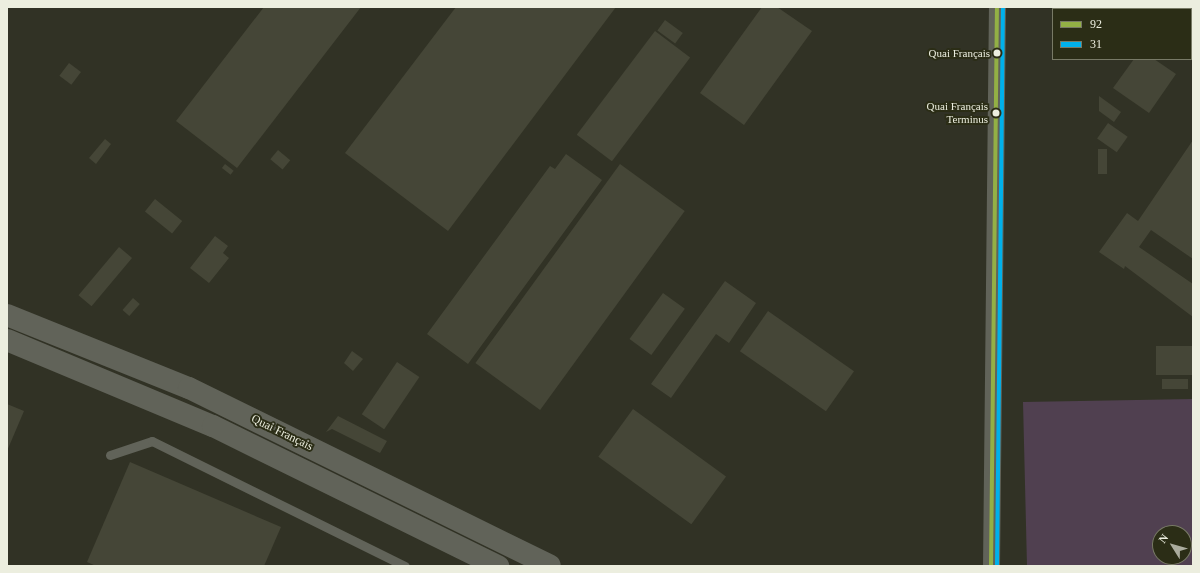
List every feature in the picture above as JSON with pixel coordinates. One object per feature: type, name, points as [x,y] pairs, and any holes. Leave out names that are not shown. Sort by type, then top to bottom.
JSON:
[{"type":"main road","name":"Quai Français","points":[[7,315],[189,388],[550,566]]},
{"type":"main road","name":"Quai Français","points":[[7,340],[214,426],[498,566]]},
{"type":"street","points":[[992,566],[997,7]]},
{"type":"lane","points":[[110,455],[152,441],[405,566]]},
{"type":"shaded area","points":[[1193,399],[1193,566],[1027,566],[1023,402]]},
{"type":"building","points":[[264,7],[361,7],[237,168],[176,121]]},
{"type":"building","points":[[456,7],[616,7],[448,231],[345,153]]},
{"type":"building","points":[[762,7],[777,7],[812,31],[744,125],[700,93]]},
{"type":"building","points":[[665,20],[683,33],[675,43],[657,31]]},
{"type":"building","points":[[655,31],[690,57],[612,161],[577,135]]},
{"type":"building","points":[[1133,60],[1155,60],[1176,74],[1149,113],[1113,88]]},
{"type":"building","points":[[69,63],[81,72],[71,85],[59,76]]},
{"type":"building","points":[[1099,96],[1121,112],[1114,122],[1099,111]]},
{"type":"building","points":[[1108,123],[1128,137],[1117,152],[1097,139]]},
{"type":"building","points":[[105,139],[111,144],[96,164],[89,158]]},
{"type":"building","points":[[1193,140],[1193,259],[1151,230],[1139,247],[1193,284],[1193,317],[1125,266],[1124,269],[1099,252],[1127,213],[1138,221]]},
{"type":"building","points":[[1098,149],[1107,149],[1107,174],[1098,174]]},
{"type":"building","points":[[278,150],[290,160],[283,169],[270,159]]},
{"type":"building","points":[[566,154],[602,180],[468,364],[427,334],[550,166],[555,169]]},
{"type":"building","points":[[225,164],[234,171],[231,175],[222,168]]},
{"type":"building","points":[[620,164],[685,211],[540,410],[475,363]]},
{"type":"building","points":[[155,199],[182,221],[172,233],[145,211]]},
{"type":"building","points":[[215,236],[228,246],[223,253],[229,258],[209,283],[190,268]]},
{"type":"building","points":[[119,247],[132,258],[92,306],[79,295]]},
{"type":"building","points":[[725,281],[756,303],[729,343],[716,334],[671,398],[651,384]]},
{"type":"building","points":[[663,293],[685,309],[651,355],[629,339]]},
{"type":"building","points":[[133,298],[140,304],[129,316],[123,310]]},
{"type":"building","points":[[768,311],[854,371],[826,411],[740,351]]},
{"type":"building","points":[[1156,346],[1193,346],[1193,375],[1156,375]]},
{"type":"building","points":[[352,351],[363,359],[353,371],[344,363]]},
{"type":"building","points":[[397,362],[419,377],[384,429],[362,414]]},
{"type":"building","points":[[1162,379],[1188,379],[1188,389],[1162,389]]},
{"type":"building","points":[[7,404],[24,411],[7,451]]},
{"type":"building","points":[[633,409],[726,477],[691,524],[598,457]]},
{"type":"building","points":[[338,416],[387,441],[380,453],[332,429],[326,432]]},
{"type":"building","points":[[130,462],[281,527],[264,566],[96,566],[87,562]]},
{"type":"transit line","name":"92","points":[[991,566],[997,7]]},
{"type":"transit line","name":"31","points":[[997,566],[1003,7]]},
{"type":"place","name":"Quai Français","points":[[997,53]]},
{"type":"place","name":"Quai Français Terminus","points":[[996,113]]}]
